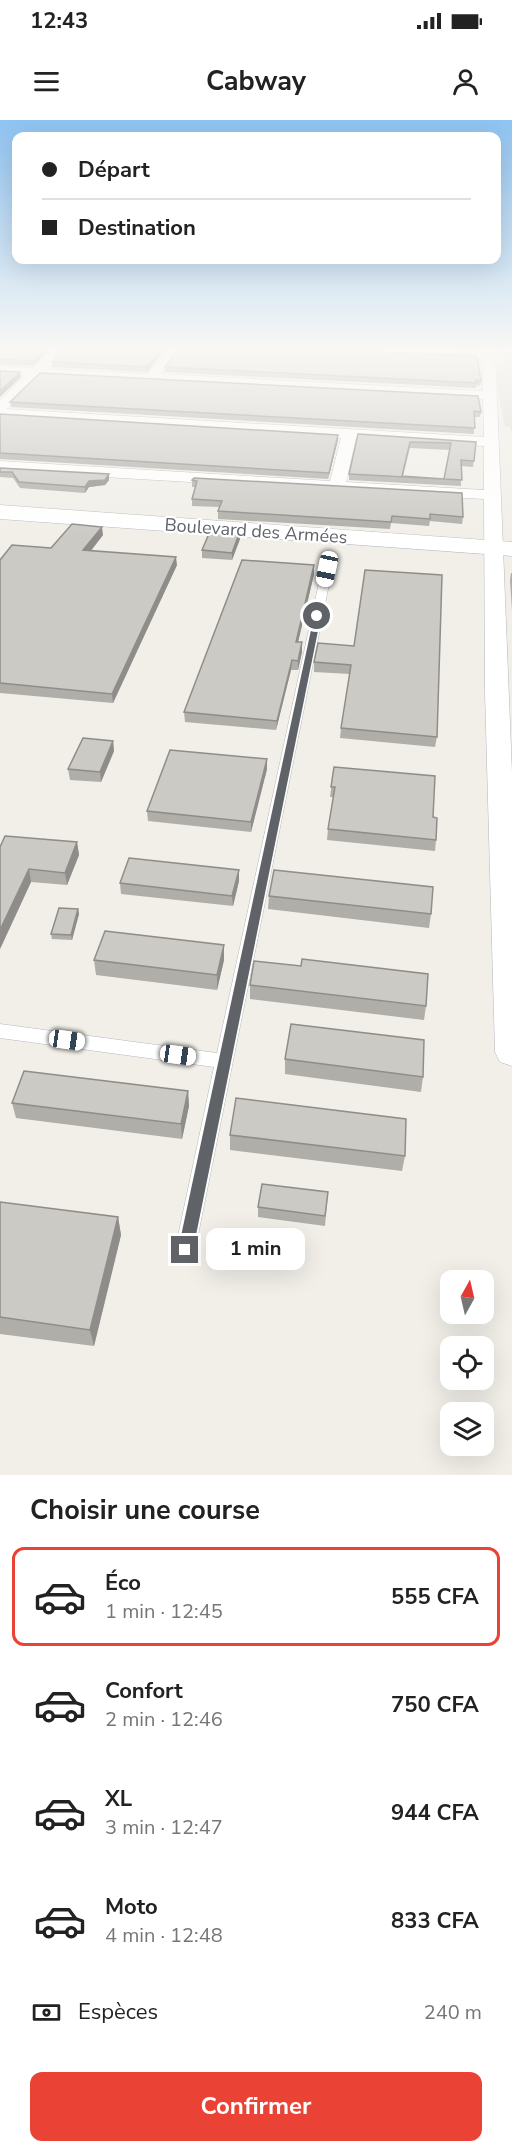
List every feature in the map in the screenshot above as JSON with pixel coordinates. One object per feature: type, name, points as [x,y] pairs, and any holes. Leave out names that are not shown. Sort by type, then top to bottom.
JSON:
[{"type":"street","points":[[490,411],[492,495],[503,548],[512,1052]]},
{"type":"street","points":[[0,413],[491,442]]},
{"type":"street","points":[[337,486],[350,432]]},
{"type":"street","points":[[0,466],[492,495]]},
{"type":"street","name":"Boulevard des Armées","points":[[0,512],[503,548]]},
{"type":"lane","points":[[185,1250],[327,569]]},
{"type":"lane","points":[[0,1031],[223,1061]]},
{"type":"shaded area","points":[[502,411],[512,411],[512,433],[510,427],[505,427]]},
{"type":"building","points":[[175,411],[474,411],[475,428]]},
{"type":"building","points":[[0,414],[338,435],[329,473],[0,453]]},
{"type":"building","points":[[358,434],[476,442],[474,461],[461,460],[462,480],[349,474]],"holes":[[[410,442],[451,443],[444,479],[402,476]]]},
{"type":"building","points":[[0,468],[109,474],[105,480],[89,481],[85,487],[19,482],[12,472],[0,472]]},
{"type":"building","points":[[194,478],[462,493],[463,517],[430,514],[430,519],[392,516],[391,522],[218,511],[222,501],[192,499],[197,481],[192,480]]},
{"type":"building","points":[[72,524],[102,527],[83,550],[176,557],[112,694],[0,683],[0,560],[12,545],[51,548]]},
{"type":"building","points":[[211,529],[240,531],[232,553],[202,550]]},
{"type":"building","points":[[242,560],[314,565],[296,642],[302,642],[298,661],[292,660],[277,721],[184,712]]},
{"type":"building","points":[[365,570],[442,575],[437,737],[341,728],[351,665],[314,662],[318,643],[354,646]]},
{"type":"building","points":[[83,738],[113,741],[100,772],[68,769]]},
{"type":"building","points":[[170,750],[267,759],[251,822],[147,811]]},
{"type":"building","points":[[334,767],[435,776],[433,817],[437,818],[436,840],[328,829],[335,787],[331,787]]},
{"type":"building","points":[[5,836],[77,842],[65,873],[29,869],[0,930],[0,847]]},
{"type":"building","points":[[129,858],[239,870],[232,896],[120,883]]},
{"type":"building","points":[[274,870],[433,887],[431,914],[269,896]]},
{"type":"building","points":[[59,908],[78,909],[71,935],[51,934]]},
{"type":"building","points":[[105,931],[224,945],[217,975],[94,960]]},
{"type":"building","points":[[302,959],[428,974],[426,1006],[250,985],[254,961],[301,966]]},
{"type":"building","points":[[291,1024],[424,1040],[423,1077],[285,1059]]},
{"type":"building","points":[[24,1071],[188,1091],[181,1124],[12,1103]]},
{"type":"building","points":[[236,1098],[406,1119],[405,1156],[230,1135]]},
{"type":"building","points":[[262,1184],[328,1192],[325,1216],[258,1207]]},
{"type":"building","points":[[0,1202],[118,1217],[90,1330],[0,1317]]},
{"type":"route","points":[[185,1250],[317,616]]}]
